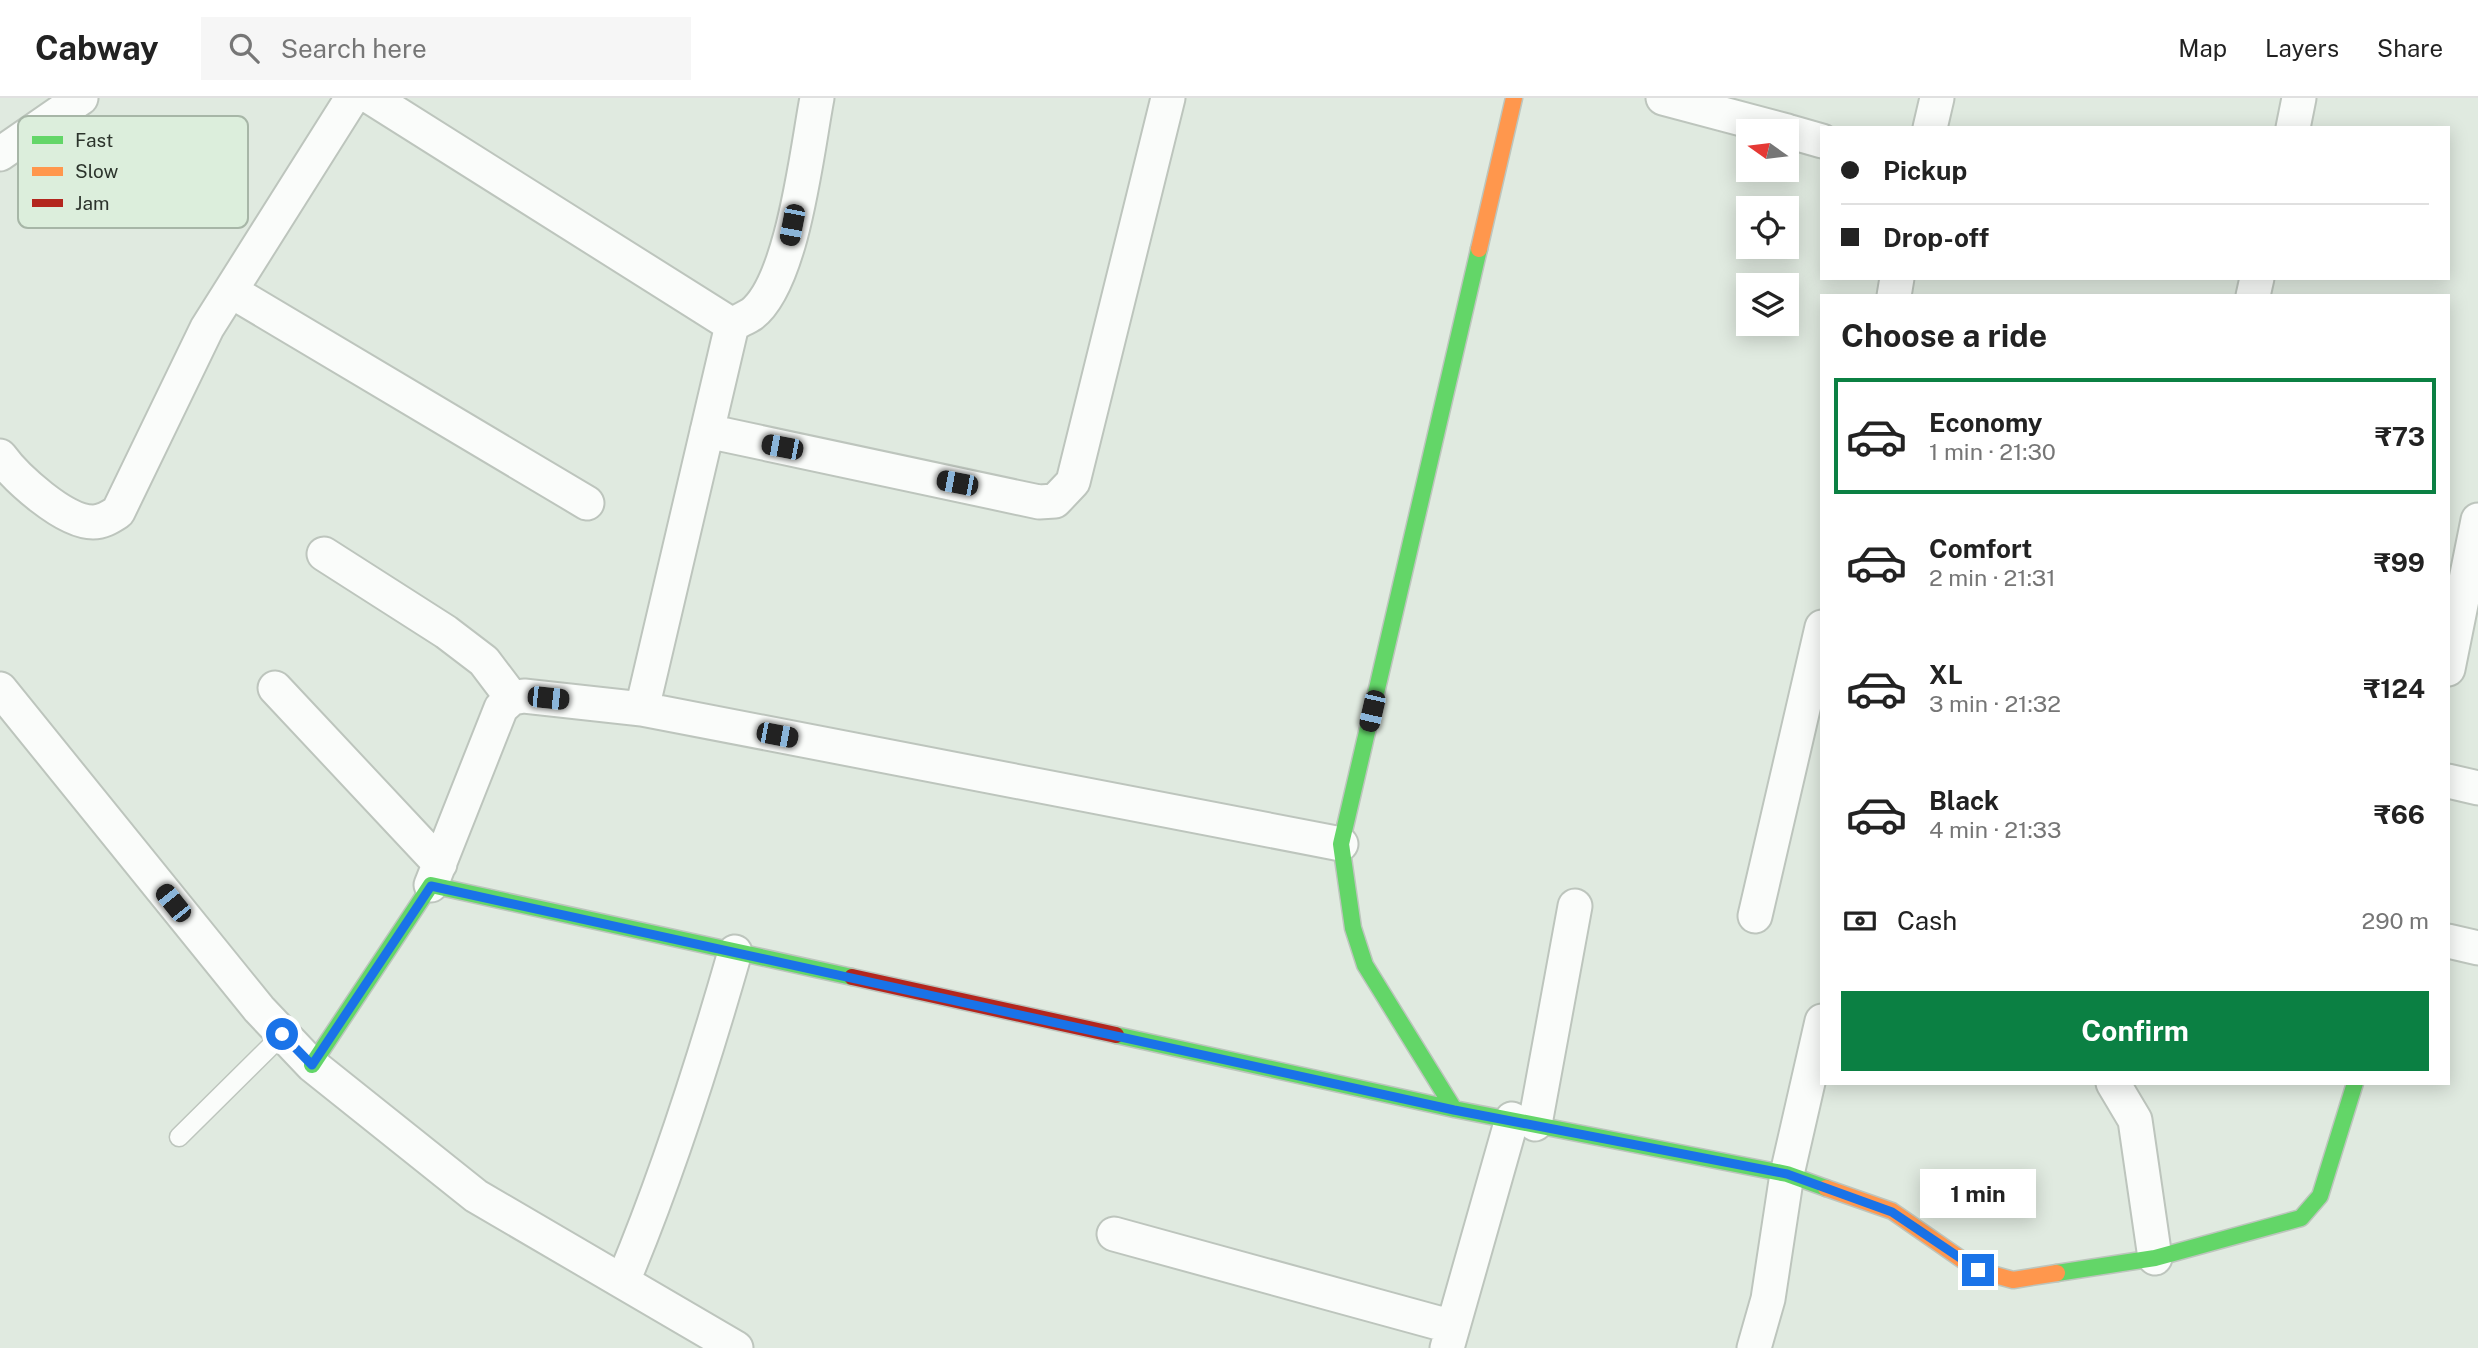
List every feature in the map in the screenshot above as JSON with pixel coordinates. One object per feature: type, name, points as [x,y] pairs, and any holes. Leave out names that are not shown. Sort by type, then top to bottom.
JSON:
[{"type":"street","points":[[55,116],[81,98]]},
{"type":"street","points":[[0,456],[12,473],[78,519],[93,522],[108,519],[118,512],[207,328],[352,98]]},
{"type":"street","points":[[372,98],[732,325]]},
{"type":"street","points":[[642,709],[732,325],[753,313],[772,285],[787,251],[817,98]]},
{"type":"street","points":[[707,432],[1039,502],[1055,501],[1073,482],[1168,98]]},
{"type":"street","points":[[1454,1110],[1365,965],[1353,928],[1341,844],[1514,98]]},
{"type":"street","points":[[1663,98],[1742,119]]},
{"type":"street","points":[[1930,126],[1937,98]]},
{"type":"street","points":[[2293,126],[2300,98]]},
{"type":"street","points":[[1799,134],[1820,140]]},
{"type":"street","points":[[0,154],[18,142]]},
{"type":"street","points":[[231,291],[587,503]]},
{"type":"street","points":[[2450,646],[2452,622],[2478,520]]},
{"type":"street","points":[[324,554],[446,632],[484,661],[512,698]]},
{"type":"street","points":[[1755,916],[1820,636]]},
{"type":"street","points":[[275,688],[436,875],[735,952],[1454,1110],[1787,1174],[1892,1212],[1978,1270],[2013,1280],[2155,1258],[2301,1218],[2320,1196],[2354,1085]]},
{"type":"street","points":[[0,689],[259,1009],[312,1065],[476,1196],[736,1348]]},
{"type":"street","points":[[312,1065],[436,875],[501,708],[512,698],[524,696],[642,709],[1341,844]]},
{"type":"street","points":[[2450,781],[2478,788]]},
{"type":"street","points":[[1114,1234],[1450,1338],[1523,1122],[1574,906]]},
{"type":"street","points":[[2450,942],[2478,948]]},
{"type":"street","points":[[623,1281],[651,1214],[699,1076],[735,952]]},
{"type":"street","points":[[1754,1348],[1768,1299],[1787,1174],[1820,1030]]},
{"type":"street","points":[[2114,1085],[2135,1120],[2155,1258]]},
{"type":"lane","points":[[179,1137],[282,1034]]},
{"type":"traffic: fast","points":[[1454,1109],[1365,965],[1353,928],[1341,844],[1479,249]]},
{"type":"traffic: fast","points":[[312,1065],[431,885],[852,977]]},
{"type":"traffic: fast","points":[[1116,1035],[1454,1109],[1787,1174],[1826,1188]]},
{"type":"traffic: fast","points":[[2057,1273],[2155,1258],[2301,1218],[2320,1196],[2354,1085]]},
{"type":"traffic: slow","points":[[1479,249],[1514,98]]},
{"type":"traffic: slow","points":[[1826,1188],[1892,1211],[1977,1270],[2013,1280],[2057,1273]]},
{"type":"traffic: jam","points":[[852,977],[1116,1035]]},
{"type":"route","points":[[282,1034],[312,1065],[431,886],[1454,1110],[1512,1119],[1787,1174],[1892,1212],[1978,1270]]}]
